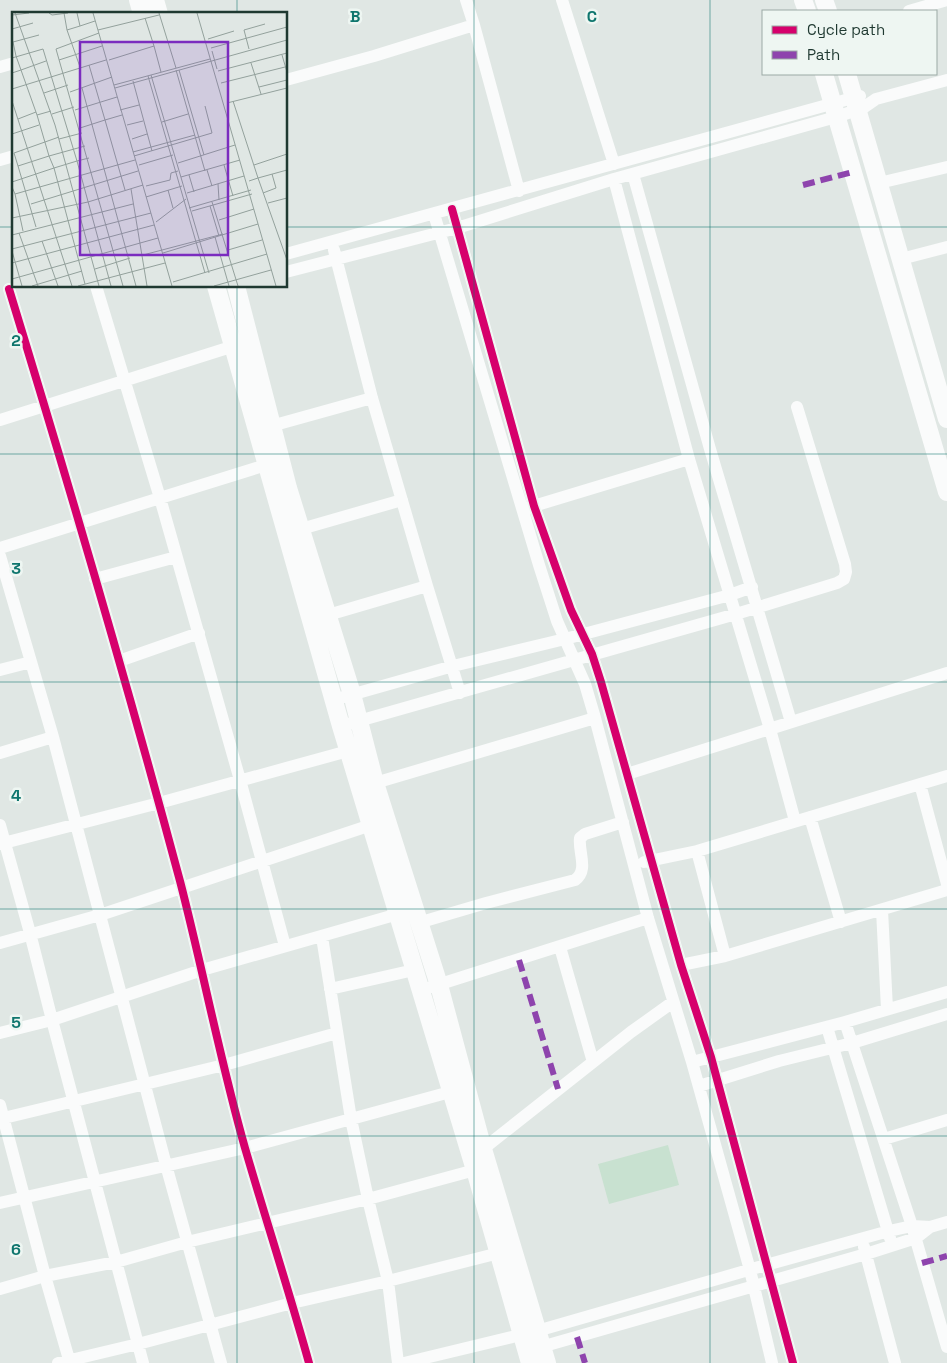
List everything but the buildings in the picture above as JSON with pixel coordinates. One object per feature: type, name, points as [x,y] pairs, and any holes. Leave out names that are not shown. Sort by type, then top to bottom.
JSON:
[{"type":"main road","points":[[824,75],[947,492]]},
{"type":"main road","points":[[847,75],[901,260],[943,388],[947,419]]},
{"type":"main road","points":[[226,288],[234,346],[301,529],[438,985],[483,1149],[534,1348]]},
{"type":"main road","points":[[226,288],[265,428],[266,465],[333,700],[499,1253],[534,1348]]},
{"type":"street","points":[[466,0],[519,190]]},
{"type":"street","points":[[562,0],[614,164]]},
{"type":"street","points":[[913,10],[947,0]]},
{"type":"street","points":[[288,79],[374,56],[474,25]]},
{"type":"street","points":[[288,253],[614,164],[856,104],[863,108],[876,100],[947,80]]},
{"type":"street","points":[[288,271],[457,228],[834,110]]},
{"type":"street","points":[[879,183],[947,167]]},
{"type":"street","points":[[633,174],[710,449],[791,722]]},
{"type":"street","points":[[614,179],[689,459],[770,729],[795,821]]},
{"type":"street","points":[[452,209],[534,506],[571,610],[592,654],[681,965],[718,1080],[793,1363]]},
{"type":"street","points":[[434,214],[557,621],[585,684],[648,918],[699,1086],[750,1270],[772,1363]]},
{"type":"street","points":[[332,241],[372,398],[460,693]]},
{"type":"street","points":[[901,260],[947,247]]},
{"type":"street","points":[[97,288],[199,633],[285,946]]},
{"type":"street","points":[[8,289],[79,522],[159,803],[245,1148],[309,1363]]},
{"type":"street","points":[[0,420],[234,346]]},
{"type":"street","points":[[265,428],[372,398]]},
{"type":"street","points":[[341,726],[758,608],[837,583],[844,579],[846,572],[797,407]]},
{"type":"street","points":[[522,510],[689,459]]},
{"type":"street","points":[[0,548],[266,465]]},
{"type":"street","points":[[301,529],[402,500]]},
{"type":"street","points":[[0,556],[4,580],[53,737],[186,1242],[221,1363]]},
{"type":"street","points":[[95,580],[176,557]]},
{"type":"street","points":[[328,615],[427,586]]},
{"type":"street","points":[[333,700],[452,666],[565,639],[730,595],[752,587]]},
{"type":"street","points":[[119,661],[199,633]]},
{"type":"street","points":[[0,670],[31,662]]},
{"type":"street","points":[[627,774],[947,673]]},
{"type":"street","points":[[376,783],[595,718]]},
{"type":"street","points":[[0,753],[53,737]]},
{"type":"street","points":[[2,843],[159,803],[348,751]]},
{"type":"street","points":[[635,865],[697,851],[947,776]]},
{"type":"street","points":[[920,784],[947,884]]},
{"type":"street","points":[[810,817],[841,922]]},
{"type":"street","points":[[418,922],[575,880],[580,876],[583,867],[580,838],[585,834],[623,822]]},
{"type":"street","points":[[0,825],[2,843],[30,933],[143,1363]]},
{"type":"street","points":[[0,943],[30,933],[100,915],[371,825]]},
{"type":"street","points":[[697,851],[725,956]]},
{"type":"street","points":[[681,965],[725,956],[947,890]]},
{"type":"street","points":[[882,910],[887,1009]]},
{"type":"street","points":[[0,1033],[52,1020],[202,970],[398,914]]},
{"type":"street","points":[[420,989],[438,985],[648,918]]},
{"type":"street","points":[[322,937],[351,1119],[388,1281],[398,1363]]},
{"type":"street","points":[[560,947],[593,1062]]},
{"type":"street","points":[[330,989],[414,970]]},
{"type":"street","points":[[692,1062],[845,1022],[947,992]]},
{"type":"street","points":[[483,1149],[631,1032],[673,1002]]},
{"type":"street","points":[[699,1086],[779,1061],[852,1043],[947,1014]]},
{"type":"street","points":[[845,1022],[945,1330],[947,1347]]},
{"type":"street","points":[[826,1027],[892,1246]]},
{"type":"street","points":[[2,1118],[224,1065],[337,1033]]},
{"type":"street","points":[[0,1203],[245,1148],[450,1092]]},
{"type":"street","points":[[0,1104],[2,1118],[45,1276],[65,1362],[292,1303],[499,1253]]},
{"type":"street","points":[[884,1139],[947,1120]]},
{"type":"street","points":[[0,1289],[45,1276],[116,1262],[186,1242],[368,1199],[475,1170]]},
{"type":"street","points":[[534,1348],[766,1265],[889,1231],[912,1226],[930,1227],[947,1222]]},
{"type":"street","points":[[404,1363],[534,1348],[866,1254],[916,1238],[930,1227]]},
{"type":"street","points":[[862,1239],[896,1363]]},
{"type":"green space","points":[[668,1145],[679,1185],[609,1204],[598,1164]]},
{"type":"marked path","points":[[803,185],[853,172]]},
{"type":"marked path","points":[[519,960],[558,1089]]},
{"type":"marked path","points":[[922,1263],[947,1256]]},
{"type":"marked path","points":[[577,1337],[585,1363]]},
{"type":"cycle path","points":[[452,209],[534,506],[571,610],[592,654],[601,682],[681,965],[711,1057],[793,1363]]},
{"type":"cycle path","points":[[9,289],[139,733],[180,881],[236,1115],[309,1363]]}]
